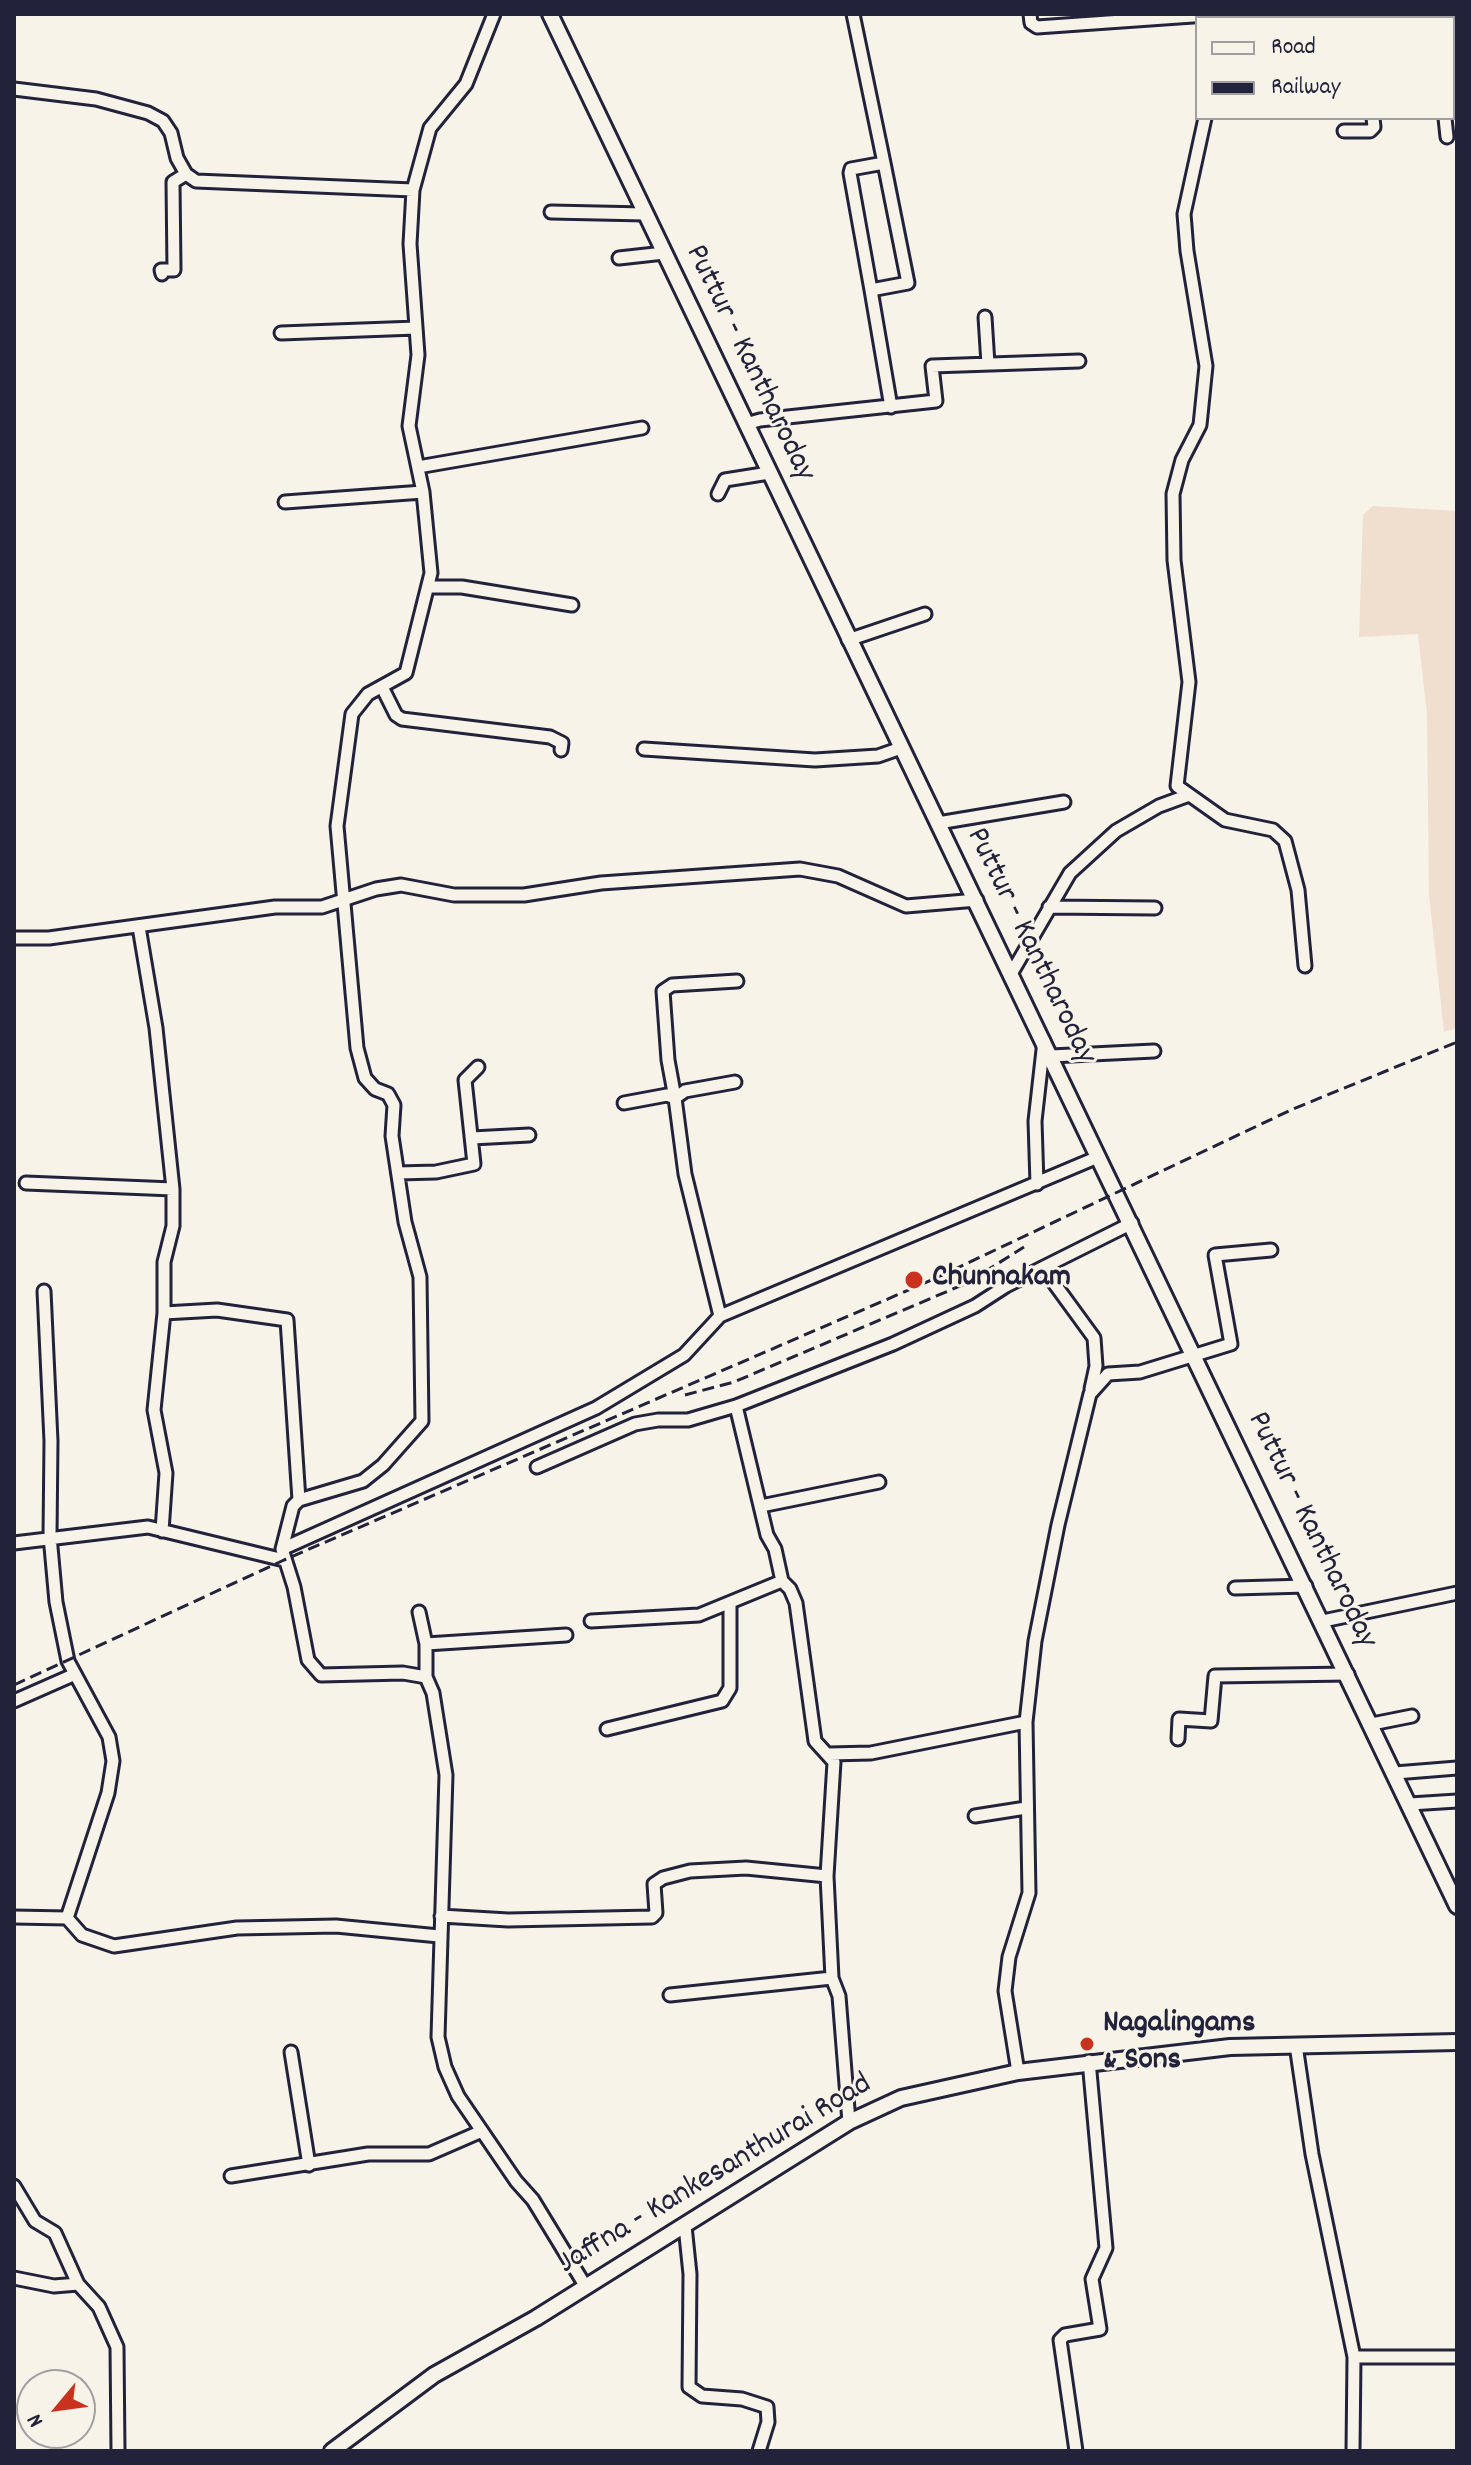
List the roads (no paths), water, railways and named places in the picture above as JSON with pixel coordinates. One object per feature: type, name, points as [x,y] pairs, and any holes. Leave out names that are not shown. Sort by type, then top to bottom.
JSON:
[{"type":"main road","name":"Puttur - Kantharoday","points":[[550,14],[1457,1906]]},
{"type":"main road","name":"Jaffna - Kankesanthurai Road","points":[[332,2451],[434,2375],[586,2287],[849,2122],[901,2098],[1018,2072],[1089,2061],[1230,2047],[1457,2042]]},
{"type":"street","points":[[426,1677],[403,1673],[321,1675],[313,1670],[283,1554],[293,1506],[299,1500],[363,1481],[383,1465],[422,1421],[420,1277],[405,1222],[392,1136],[394,1105],[388,1094],[375,1089],[365,1078],[357,1048],[337,826],[352,714],[368,694],[406,673],[431,573],[423,492],[409,426],[418,355],[410,244],[413,190],[430,128],[466,84],[494,14]]},
{"type":"street","points":[[853,14],[908,283],[871,290]]},
{"type":"street","points":[[1030,14],[1031,23],[1037,27],[1195,17]]},
{"type":"street","points":[[14,89],[96,99],[148,113],[163,121],[171,133],[177,158],[186,174],[196,181],[413,190]]},
{"type":"street","points":[[1205,120],[1184,214],[1206,366],[1200,425],[1182,460],[1173,494],[1174,560],[1189,682],[1177,786],[1225,820],[1273,830],[1285,841],[1298,890],[1305,966]]},
{"type":"street","points":[[1344,131],[1370,131],[1374,127],[1373,120]]},
{"type":"street","points":[[1445,120],[1447,137]]},
{"type":"street","points":[[884,163],[851,169],[850,173],[891,407]]},
{"type":"street","points":[[162,274],[161,270],[174,270],[173,182],[186,174]]},
{"type":"street","points":[[551,212],[645,214]]},
{"type":"street","points":[[619,258],[664,253]]},
{"type":"street","points":[[985,317],[988,364]]},
{"type":"street","points":[[281,333],[416,328]]},
{"type":"street","points":[[746,424],[936,401],[932,366],[1079,361]]},
{"type":"street","points":[[418,467],[642,428]]},
{"type":"street","points":[[718,494],[725,480],[769,473]]},
{"type":"street","points":[[285,502],[423,492]]},
{"type":"street","points":[[428,587],[462,587],[572,605]]},
{"type":"street","points":[[848,640],[925,614]]},
{"type":"street","points":[[382,687],[396,715],[402,719],[550,737],[562,743],[561,750]]},
{"type":"street","points":[[644,749],[815,760],[878,756],[901,748]]},
{"type":"street","points":[[1011,974],[1070,873],[1116,831],[1159,806],[1189,795]]},
{"type":"street","points":[[938,823],[1064,802]]},
{"type":"street","points":[[14,938],[49,938],[275,907],[322,907],[376,889],[401,885],[454,895],[524,895],[601,883],[800,869],[838,876],[906,906],[977,900]]},
{"type":"street","points":[[1049,907],[1155,908]]},
{"type":"street","points":[[139,927],[156,1028],[173,1189],[173,1226],[164,1262],[164,1313],[154,1410],[166,1473],[162,1531]]},
{"type":"street","points":[[720,1316],[685,1174],[668,1060],[663,991],[672,985],[737,981]]},
{"type":"street","points":[[1037,1184],[1035,1121],[1044,1041]]},
{"type":"street","points":[[1051,1056],[1154,1051]]},
{"type":"street","points":[[398,1173],[466,1168],[474,1164],[465,1080],[478,1067]]},
{"type":"street","points":[[675,1098],[685,1091],[735,1082]]},
{"type":"street","points":[[624,1103],[667,1095],[675,1098]]},
{"type":"street","points":[[472,1138],[529,1135]]},
{"type":"street","points":[[14,1543],[50,1536],[148,1527],[283,1554],[596,1408],[684,1355],[720,1316],[1098,1157]]},
{"type":"street","points":[[26,1183],[173,1189]]},
{"type":"street","points":[[537,1467],[635,1424],[688,1420],[736,1406],[827,1367],[893,1344],[1132,1223]]},
{"type":"street","points":[[1090,1394],[1108,1374],[1140,1372],[1231,1344],[1215,1255],[1271,1250]]},
{"type":"street","points":[[1018,2072],[1005,1991],[1009,1957],[1029,1893],[1026,1722],[1035,1641],[1058,1525],[1096,1366],[1094,1338],[1043,1268]]},
{"type":"street","points":[[44,1291],[51,1441],[50,1536],[56,1602],[73,1675],[92,1701],[109,1737],[113,1761],[108,1793],[67,1918]]},
{"type":"street","points":[[164,1313],[217,1310],[287,1320],[299,1500]]},
{"type":"street","points":[[736,1406],[782,1581],[796,1603],[815,1741],[834,1762],[827,1876],[832,1978],[839,1996],[849,2122]]},
{"type":"street","points":[[761,1506],[879,1482]]},
{"type":"street","points":[[591,1621],[699,1615],[782,1581]]},
{"type":"street","points":[[1235,1588],[1306,1586]]},
{"type":"street","points":[[1323,1621],[1457,1593]]},
{"type":"street","points":[[607,1729],[722,1701],[730,1688],[730,1603]]},
{"type":"street","points":[[419,1612],[426,1644],[426,1677],[433,1693],[446,1775],[438,2037],[445,2067],[458,2096],[533,2200],[586,2287]]},
{"type":"street","points":[[426,1644],[566,1635]]},
{"type":"street","points":[[1178,1739],[1179,1719],[1211,1721],[1215,1676],[1348,1674]]},
{"type":"street","points":[[14,1701],[73,1675]]},
{"type":"street","points":[[1372,1724],[1412,1716]]},
{"type":"street","points":[[829,1754],[871,1753],[1026,1722]]},
{"type":"street","points":[[1395,1773],[1457,1768]]},
{"type":"street","points":[[1410,1804],[1457,1801]]},
{"type":"street","points":[[975,1816],[1026,1808]]},
{"type":"street","points":[[441,1916],[508,1920],[652,1917],[656,1913],[654,1884],[663,1878],[690,1871],[746,1868],[827,1876]]},
{"type":"street","points":[[14,1917],[67,1918],[82,1935],[114,1946],[237,1928],[336,1926],[439,1936]]},
{"type":"street","points":[[670,1995],[832,1978]]},
{"type":"street","points":[[1296,2045],[1312,2154],[1354,2357],[1353,2451]]},
{"type":"street","points":[[291,2052],[309,2165]]},
{"type":"street","points":[[1076,2451],[1060,2340],[1065,2335],[1100,2329],[1092,2279],[1106,2248],[1089,2061]]},
{"type":"street","points":[[231,2176],[368,2154],[429,2154],[482,2131]]},
{"type":"street","points":[[14,2186],[35,2221],[55,2233],[78,2284],[99,2307],[117,2347],[118,2451]]},
{"type":"street","points":[[685,2226],[690,2274],[689,2387],[702,2396],[742,2399],[767,2407],[768,2422],[759,2451]]},
{"type":"street","points":[[14,2278],[54,2286],[78,2284]]},
{"type":"street","points":[[1354,2357],[1457,2357]]},
{"type":"railway","points":[[14,1685],[284,1560],[934,1279],[1293,1109],[1457,1042]]},
{"type":"railway","points":[[685,1395],[734,1382],[967,1283],[1024,1247]]},
{"type":"place","name":"Chunnakam","points":[[914,1280]]},
{"type":"place","name":"Nagalingams & Sons","points":[[1087,2044]]}]
